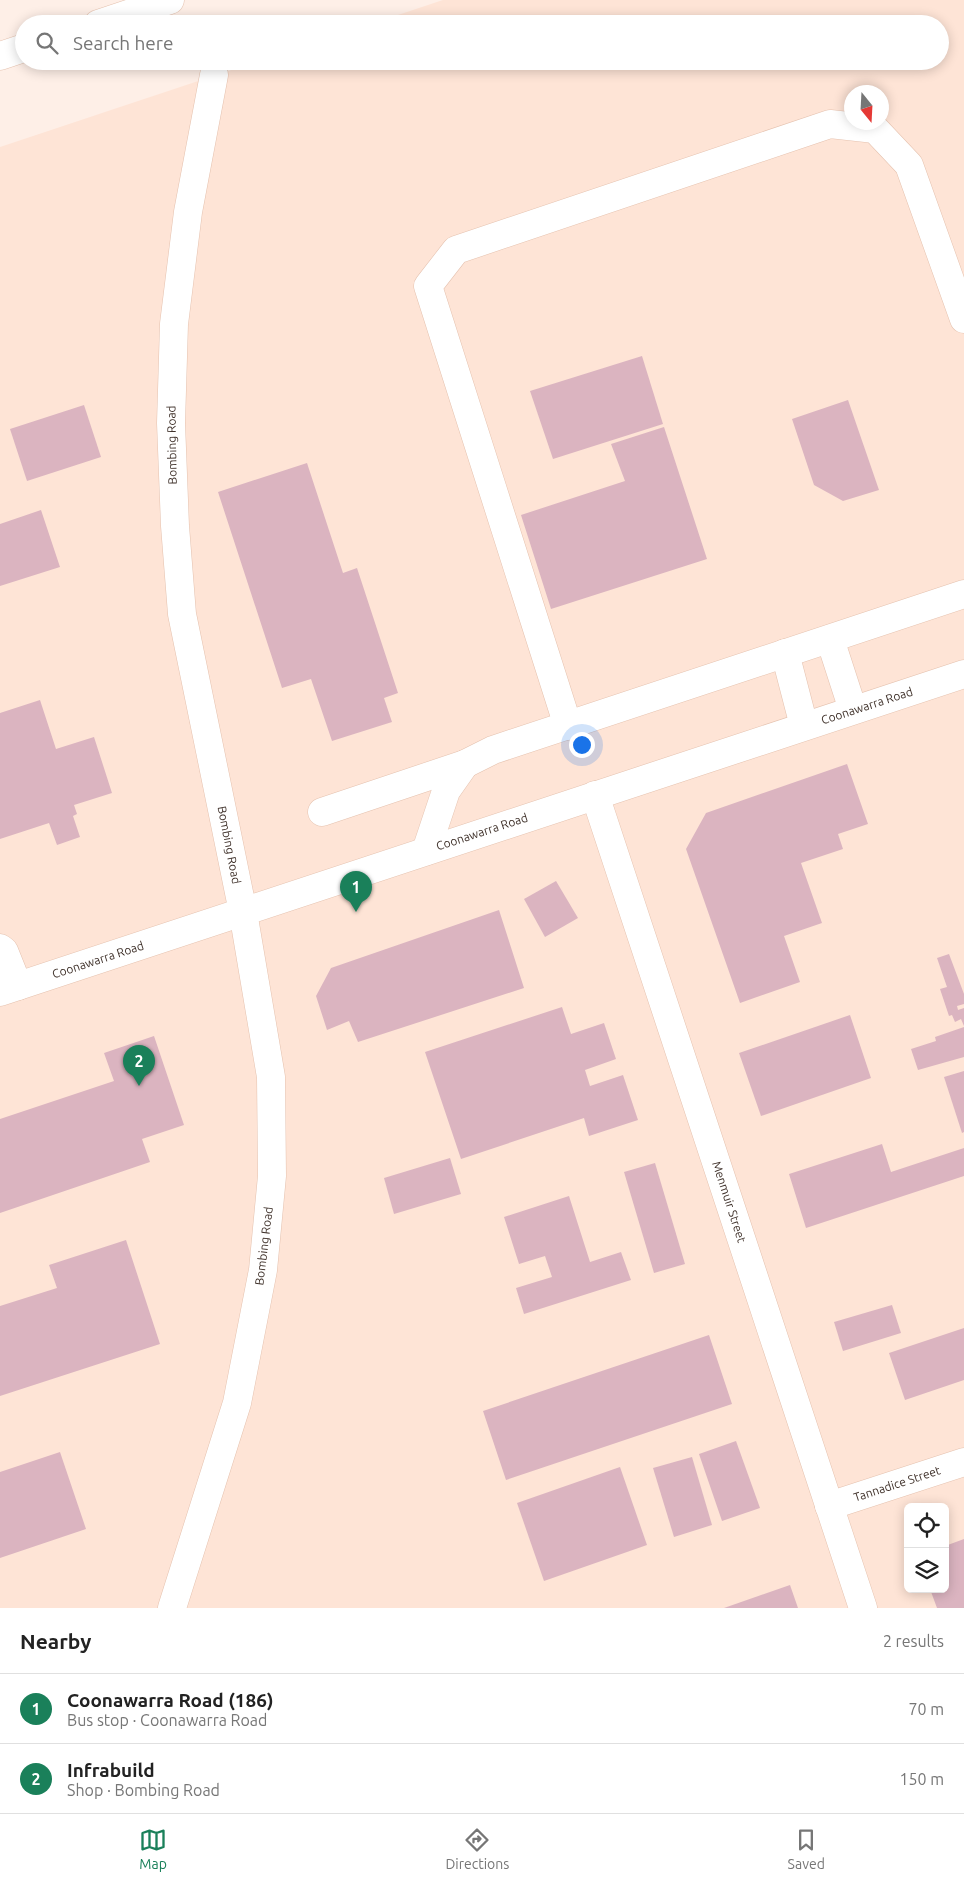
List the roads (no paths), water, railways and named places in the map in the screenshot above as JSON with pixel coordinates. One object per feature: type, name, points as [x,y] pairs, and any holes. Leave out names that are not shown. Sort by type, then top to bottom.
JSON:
[{"type":"street","points":[[125,15],[170,0]]},
{"type":"street","points":[[0,56],[15,51]]},
{"type":"street","name":"Bombing Road","points":[[172,1608],[237,1404],[264,1261],[272,1176],[271,1077],[243,912],[182,614],[175,526],[171,423],[174,324],[188,212],[214,75]]},
{"type":"street","points":[[568,726],[428,286],[456,250],[830,124],[875,129],[909,164],[964,319]]},
{"type":"street","points":[[322,812],[465,764],[494,750],[964,594]]},
{"type":"street","points":[[830,639],[854,710]]},
{"type":"street","points":[[785,654],[804,726]]},
{"type":"street","name":"Coonawarra Road","points":[[9,989],[964,674]]},
{"type":"street","points":[[426,851],[446,791],[465,764]]},
{"type":"street","name":"Menmuir Street","points":[[595,795],[863,1608]]},
{"type":"street","points":[[0,948],[4,951],[9,989]]},
{"type":"street","name":"Tannadice Street","points":[[829,1506],[964,1462]]},
{"type":"place","name":"Coonawarra Road (186)","points":[[356,912]]},
{"type":"place","name":"Infrabuild","points":[[139,1086]]}]
